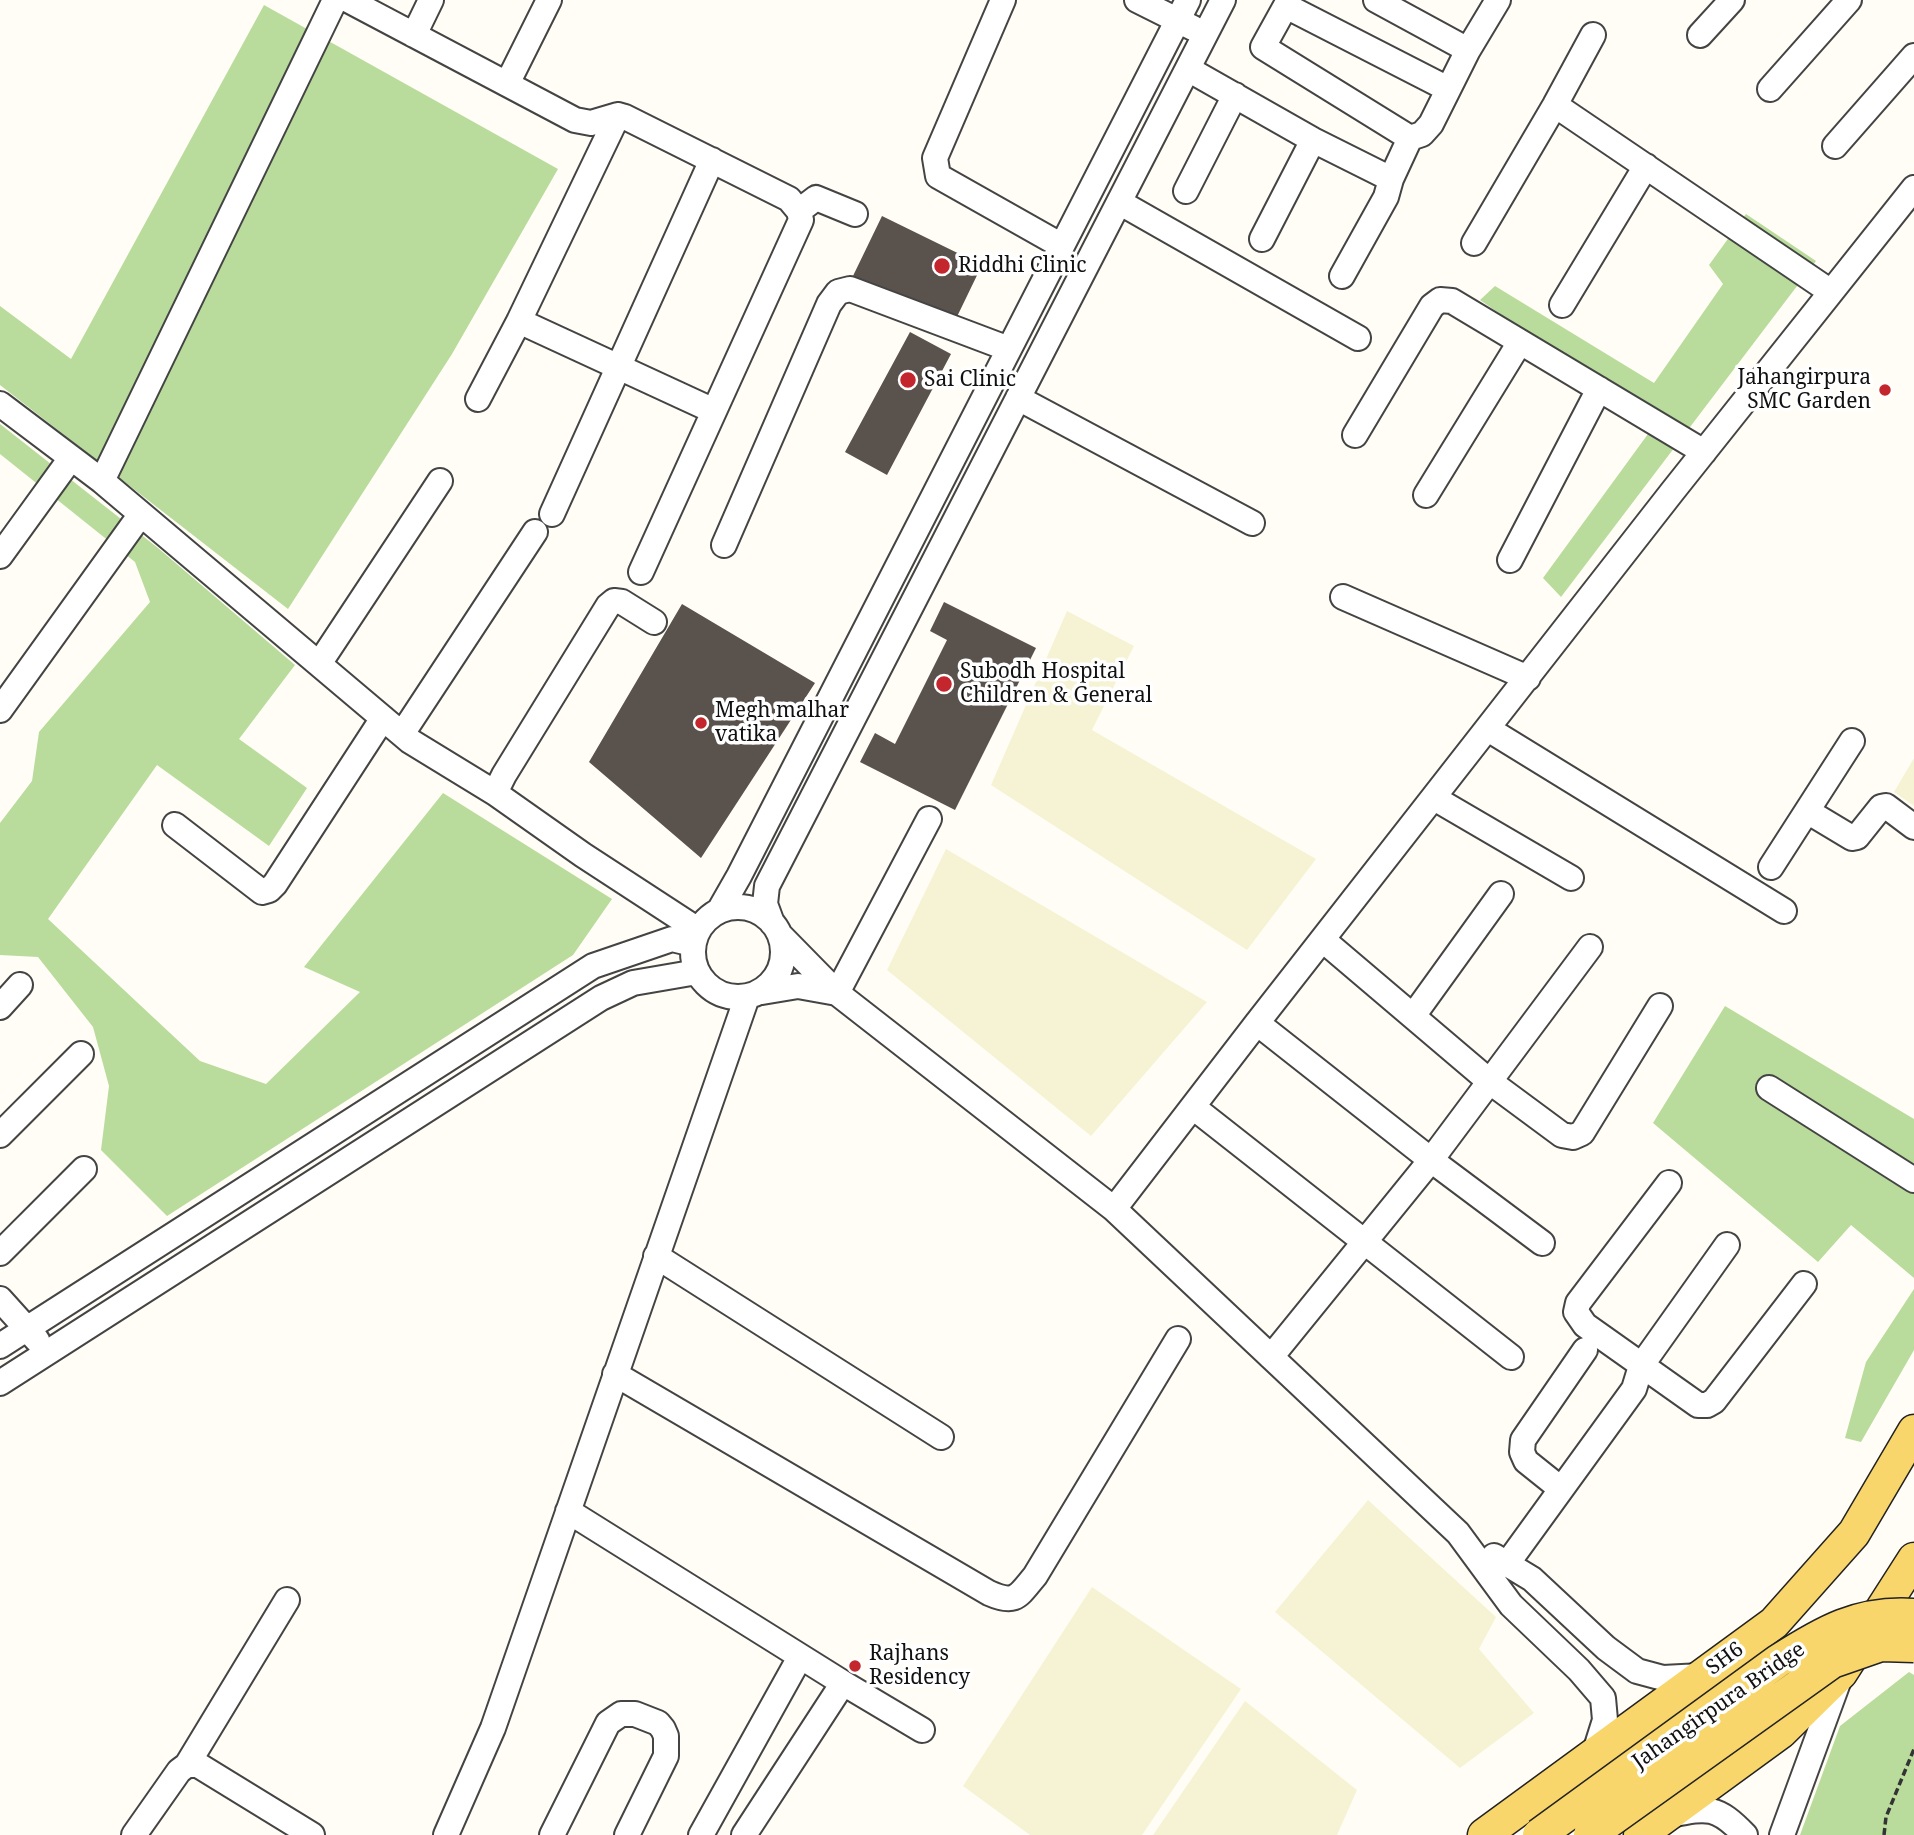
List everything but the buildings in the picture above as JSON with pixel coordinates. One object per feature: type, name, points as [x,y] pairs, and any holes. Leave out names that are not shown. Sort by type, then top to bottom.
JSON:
[{"type":"main road","name":"SH6","points":[[1484,1835],[1774,1623],[1854,1533],[1914,1431]]},
{"type":"main road","points":[[1652,1827],[1782,1732],[1841,1673],[1914,1559]]},
{"type":"main road","name":"Jahangirpura Bridge","points":[[1539,1835],[1778,1661],[1817,1636],[1856,1620],[1892,1614],[1914,1615]]},
{"type":"main road","name":"Jahangirpura Bridge","points":[[1590,1835],[1832,1662],[1881,1645],[1914,1646]]},
{"type":"street","points":[[102,481],[335,0]]},
{"type":"street","points":[[348,0],[575,120],[590,123],[618,115],[789,199],[799,211],[801,220],[641,572]]},
{"type":"street","points":[[414,35],[431,0]]},
{"type":"street","points":[[507,84],[549,0]]},
{"type":"street","points":[[1003,0],[935,158],[938,176],[1062,246]]},
{"type":"street","points":[[1137,0],[1183,10],[1205,35]]},
{"type":"street","points":[[446,1835],[493,1728],[726,1055],[754,994],[774,981],[781,967],[784,952],[765,904],[767,886],[1223,0]]},
{"type":"street","points":[[1376,0],[1468,50]]},
{"type":"street","points":[[1342,276],[1386,197],[1391,179],[1410,138],[1422,134],[1430,124],[1468,50],[1498,0]]},
{"type":"street","points":[[1700,35],[1732,0]]},
{"type":"street","points":[[1770,89],[1849,0]]},
{"type":"street","points":[[1410,138],[1263,47],[1288,3],[1448,89]]},
{"type":"street","points":[[719,911],[1183,10]]},
{"type":"street","points":[[1474,243],[1593,35]]},
{"type":"street","points":[[1835,146],[1914,56]]},
{"type":"street","points":[[1188,69],[1313,140],[1391,179]]},
{"type":"street","points":[[1186,191],[1235,95]]},
{"type":"street","points":[[1555,105],[1831,292]]},
{"type":"street","points":[[478,400],[618,115]]},
{"type":"street","points":[[1262,239],[1313,140]]},
{"type":"street","points":[[402,734],[543,523],[618,368],[712,160]]},
{"type":"street","points":[[1562,305],[1646,166]]},
{"type":"street","points":[[1114,1209],[1704,452],[1914,188]]},
{"type":"street","points":[[799,211],[816,198],[855,214]]},
{"type":"street","points":[[1119,202],[1358,338]]},
{"type":"street","points":[[724,545],[829,304],[838,292],[850,289],[1009,349]]},
{"type":"street","points":[[1355,435],[1432,306],[1440,300],[1452,301],[1704,452]]},
{"type":"street","points":[[519,321],[714,411]]},
{"type":"street","points":[[1426,495],[1520,342]]},
{"type":"street","points":[[1510,560],[1599,389]]},
{"type":"street","points":[[1018,398],[1252,523]]},
{"type":"street","points":[[0,404],[102,481],[410,741],[495,793],[696,937]]},
{"type":"street","points":[[0,556],[71,458]]},
{"type":"street","points":[[319,664],[440,481]]},
{"type":"street","points":[[0,710],[141,514]]},
{"type":"street","points":[[1343,597],[1528,678]]},
{"type":"street","points":[[495,793],[608,606],[614,601],[622,602],[654,622]]},
{"type":"street","points":[[175,825],[262,891],[269,890],[383,718]]},
{"type":"street","points":[[1488,729],[1784,911]]},
{"type":"street","points":[[1771,867],[1852,741]]},
{"type":"street","points":[[1434,798],[1571,878]]},
{"type":"street","points":[[1807,811],[1852,838],[1857,837],[1876,812],[1886,806],[1914,827]]},
{"type":"street","points":[[837,993],[929,819]]},
{"type":"street","points":[[1413,1016],[1501,894]]},
{"type":"street","points":[[726,1055],[720,1017],[693,958],[696,937],[707,919],[732,907],[747,908],[760,913],[837,993],[1114,1209],[1458,1534],[1511,1605],[1579,1670],[1602,1698],[1605,1720],[1594,1755],[1652,1827],[1701,1809],[1717,1812],[1733,1822],[1745,1835]]},
{"type":"street","points":[[0,1346],[593,966],[672,939],[696,937]]},
{"type":"street","points":[[1323,940],[1489,1081],[1562,1135],[1573,1137],[1582,1133],[1660,1006]]},
{"type":"street","points":[[1271,1357],[1431,1160],[1590,947]]},
{"type":"street","points":[[0,1384],[601,998],[633,983],[701,978],[716,992],[731,997],[798,986],[837,993]]},
{"type":"street","points":[[0,1007],[20,985]]},
{"type":"street","points":[[1257,1023],[1431,1160],[1542,1243]]},
{"type":"street","points":[[0,1135],[81,1054]]},
{"type":"street","points":[[1769,1088],[1914,1180]]},
{"type":"street","points":[[1193,1107],[1511,1357]]},
{"type":"street","points":[[0,1253],[84,1169]]},
{"type":"street","points":[[1669,1182],[1578,1303],[1576,1312],[1585,1325],[1698,1405],[1707,1405],[1714,1401],[1804,1284]]},
{"type":"street","points":[[1507,1564],[1634,1389],[1641,1366],[1727,1245]]},
{"type":"street","points":[[656,1256],[941,1437]]},
{"type":"street","points":[[0,1299],[47,1353]]},
{"type":"street","points":[[615,1374],[1004,1600],[1016,1597],[1035,1576],[1178,1339]]},
{"type":"street","points":[[1560,1489],[1526,1461],[1522,1452],[1523,1440],[1585,1350]]},
{"type":"street","points":[[568,1511],[922,1731]]},
{"type":"street","points":[[1458,1534],[1532,1579],[1606,1648],[1637,1671],[1663,1678],[1701,1676],[1754,1753]]},
{"type":"street","points":[[134,1835],[179,1771],[187,1765],[287,1600]]},
{"type":"street","points":[[701,1835],[800,1657]]},
{"type":"street","points":[[1782,1835],[1841,1673]]},
{"type":"street","points":[[744,1835],[843,1683]]},
{"type":"street","points":[[552,1835],[608,1723],[621,1714],[635,1714],[658,1723],[663,1729],[666,1736],[666,1756],[627,1835]]},
{"type":"street","points":[[187,1765],[198,1765],[312,1835]]},
{"type":"path","points":[[1884,1835],[1886,1817],[1914,1749]]},
{"type":"shaded area","points":[[1067,611],[1134,646],[1092,730],[1316,859],[1247,950],[991,785]]},
{"type":"shaded area","points":[[1914,758],[1914,806],[1894,792]]},
{"type":"shaded area","points":[[946,849],[1207,1002],[1091,1136],[887,970]]},
{"type":"shaded area","points":[[1368,1500],[1496,1617],[1479,1649],[1534,1713],[1460,1768],[1275,1612]]},
{"type":"shaded area","points":[[1092,1587],[1241,1689],[1142,1835],[1030,1835],[963,1786]]},
{"type":"shaded area","points":[[1245,1701],[1357,1790],[1337,1835],[1153,1835]]},
{"type":"green space","points":[[264,5],[558,169],[452,354],[288,609],[0,385],[0,306],[71,359]]},
{"type":"green space","points":[[1746,214],[1816,261],[1561,597],[1543,578],[1656,423],[1480,300],[1495,286],[1654,383],[1723,284],[1709,265]]},
{"type":"green space","points":[[0,424],[158,548],[295,665],[239,739],[307,788],[269,846],[157,765],[48,919],[200,1061],[266,1084],[360,992],[304,967],[443,793],[612,899],[573,955],[167,1216],[101,1150],[109,1086],[93,1027],[38,957],[0,955],[0,823],[32,781],[39,732],[150,602],[135,562],[0,454]]},
{"type":"green space","points":[[1725,1006],[1914,1119],[1914,1278],[1851,1225],[1818,1262],[1653,1123]]},
{"type":"green space","points":[[1914,1289],[1914,1350],[1861,1442],[1845,1438],[1866,1362]]},
{"type":"green space","points":[[1909,1672],[1914,1675],[1914,1835],[1800,1835],[1840,1726]]},
{"type":"place","name":"Riddhi Clinic","points":[[942,266]]},
{"type":"place","name":"Sai Clinic","points":[[908,380]]},
{"type":"place","name":"Jahangirpura SMC Garden","points":[[1885,390]]},
{"type":"place","name":"Subodh Hospital Children & General","points":[[944,684]]},
{"type":"place","name":"Megh malhar vatika","points":[[701,723]]},
{"type":"place","name":"Rajhans Residency","points":[[855,1666]]}]
